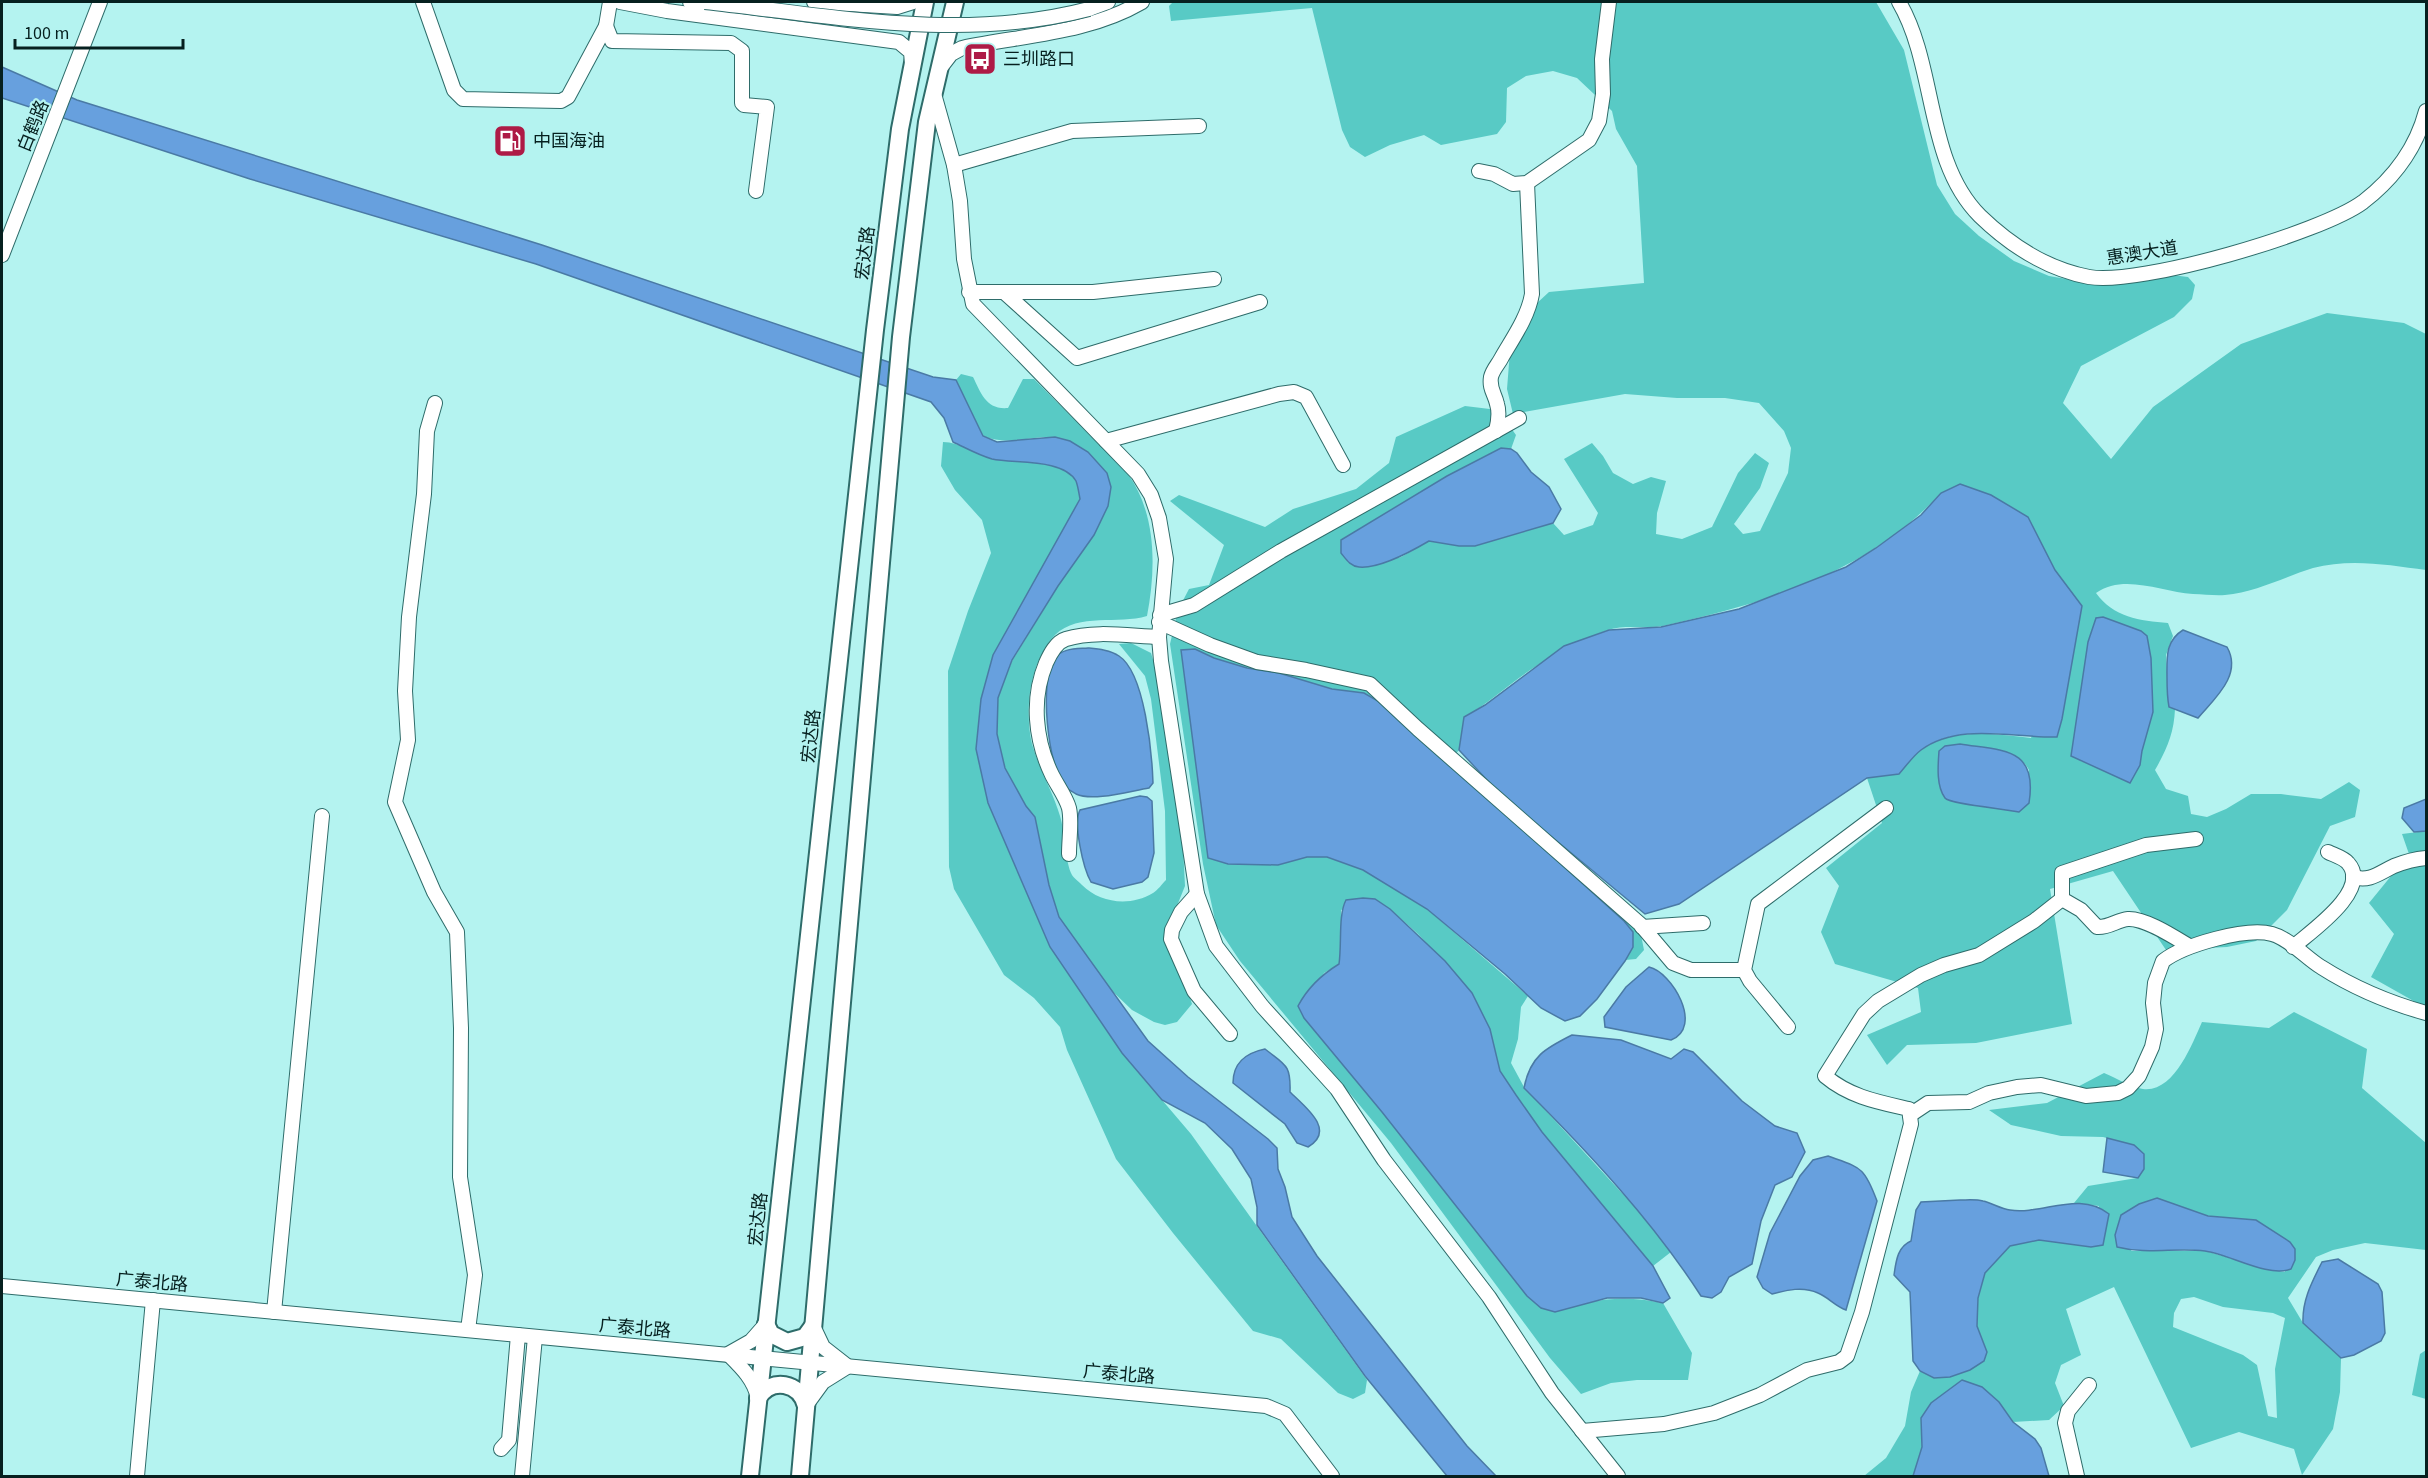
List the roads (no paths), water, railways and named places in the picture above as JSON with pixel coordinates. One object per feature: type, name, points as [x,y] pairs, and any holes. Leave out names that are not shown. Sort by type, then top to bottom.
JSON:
[{"type":"main road","name":"宏达路","points":[[750,1476],[875,330],[900,129],[925,2]]},
{"type":"main road","points":[[800,1476],[901,337],[927,122],[955,2]]},
{"type":"main road","points":[[766,1324],[776,1338],[787,1342],[805,1337],[813,1326]]},
{"type":"main road","points":[[758,1398],[770,1386],[786,1385],[801,1395],[806,1406]]},
{"type":"street","points":[[423,2],[454,90],[463,99],[561,101],[568,97],[606,26],[610,2]]},
{"type":"street","points":[[620,2],[667,11],[899,42],[911,52],[912,66]]},
{"type":"street","points":[[690,2],[899,23],[956,26],[1030,21],[1089,9],[1108,2]]},
{"type":"street","points":[[814,2],[897,7],[913,2]]},
{"type":"street","points":[[939,71],[946,59],[962,48],[1078,28],[1116,15],[1142,2]]},
{"type":"street","points":[[1479,171],[1494,174],[1513,184],[1527,183],[1589,140],[1599,121],[1603,94],[1602,59],[1610,2]]},
{"type":"street","name":"惠澳大道","points":[[1899,2],[1917,39],[1947,163],[1963,196],[1979,215],[2020,249],[2057,267],[2090,277],[2127,277],[2155,273],[2235,252],[2315,227],[2360,204],[2395,173],[2418,138],[2427,111]]},
{"type":"street","name":"白鹤路","points":[[2,255],[98,4]]},
{"type":"street","points":[[606,26],[612,41],[731,44],[742,51],[742,103],[767,107],[756,191]]},
{"type":"street","points":[[934,94],[954,165],[969,292],[973,304],[1138,474],[1151,495],[1159,518],[1166,559],[1159,637],[1197,894],[1216,946],[1262,1006],[1337,1089],[1384,1160],[1489,1297],[1552,1393],[1618,1476]]},
{"type":"street","points":[[954,165],[1072,131],[1198,126]]},
{"type":"street","points":[[1496,431],[1499,420],[1497,403],[1490,389],[1493,369],[1500,361],[1530,306],[1532,294],[1527,183]]},
{"type":"street","points":[[969,292],[1093,291],[1214,279]]},
{"type":"street","points":[[1004,292],[1077,358],[1260,302]]},
{"type":"street","points":[[1106,441],[1279,394],[1294,392],[1306,397],[1342,465]]},
{"type":"street","points":[[435,403],[427,431],[424,494],[409,617],[405,691],[408,740],[395,802],[434,892],[457,932],[461,1028],[460,1177],[476,1275],[468,1330]]},
{"type":"street","points":[[1160,618],[1194,604],[1281,551],[1519,418]]},
{"type":"street","points":[[1160,618],[1210,645],[1257,663],[1306,669],[1370,684],[1642,927],[1673,963],[1691,970],[1744,970]]},
{"type":"street","points":[[1069,854],[1069,807],[1051,772],[1038,739],[1039,687],[1052,650],[1065,639],[1098,635],[1159,637]]},
{"type":"street","points":[[1788,1027],[1750,981],[1744,970],[1758,904],[1886,808]]},
{"type":"street","points":[[274,1312],[322,816]]},
{"type":"street","points":[[2062,898],[2062,873],[2146,845],[2196,839]]},
{"type":"street","points":[[2293,947],[2331,916],[2347,897],[2353,884],[2348,862],[2328,852]]},
{"type":"street","points":[[2353,877],[2361,879],[2375,877],[2392,867],[2427,858]]},
{"type":"street","points":[[1197,894],[1181,912],[1172,930],[1171,939],[1194,991],[1230,1034]]},
{"type":"street","points":[[1582,1431],[1664,1424],[1714,1413],[1760,1395],[1807,1371],[1839,1362],[1847,1356],[1862,1312],[1884,1231],[1911,1124],[1910,1109],[1857,1097],[1835,1085],[1825,1076],[1864,1014],[1878,1001],[1921,975],[1944,965],[1979,955],[2034,921],[2062,898]]},
{"type":"street","points":[[2062,898],[2081,910],[2097,927],[2107,928],[2127,919],[2140,921],[2189,946]]},
{"type":"street","points":[[1642,927],[1703,923]]},
{"type":"street","points":[[1910,1115],[1928,1103],[1969,1102],[1989,1093],[2017,1087],[2041,1086],[2086,1096],[2108,1094],[2128,1088],[2139,1076],[2157,1029],[2152,1003],[2158,972],[2163,961],[2189,946],[2253,932],[2274,934],[2347,983],[2401,1006],[2427,1013]]},
{"type":"street","name":"广泰北路","points":[[2,1286],[1266,1406],[1285,1414],[1332,1476]]},
{"type":"street","points":[[137,1476],[153,1300]]},
{"type":"street","points":[[758,1398],[749,1376],[728,1354],[745,1345],[766,1324]]},
{"type":"street","points":[[806,1406],[823,1382],[848,1366],[823,1347],[813,1326]]},
{"type":"street","points":[[501,1449],[509,1440],[518,1335]]},
{"type":"street","points":[[522,1476],[535,1337]]},
{"type":"street","points":[[2077,1476],[2065,1423],[2068,1410],[2090,1385]]},
{"type":"place","name":"三圳路口","points":[[980,59]]},
{"type":"place","name":"中国海油","points":[[510,141]]}]
